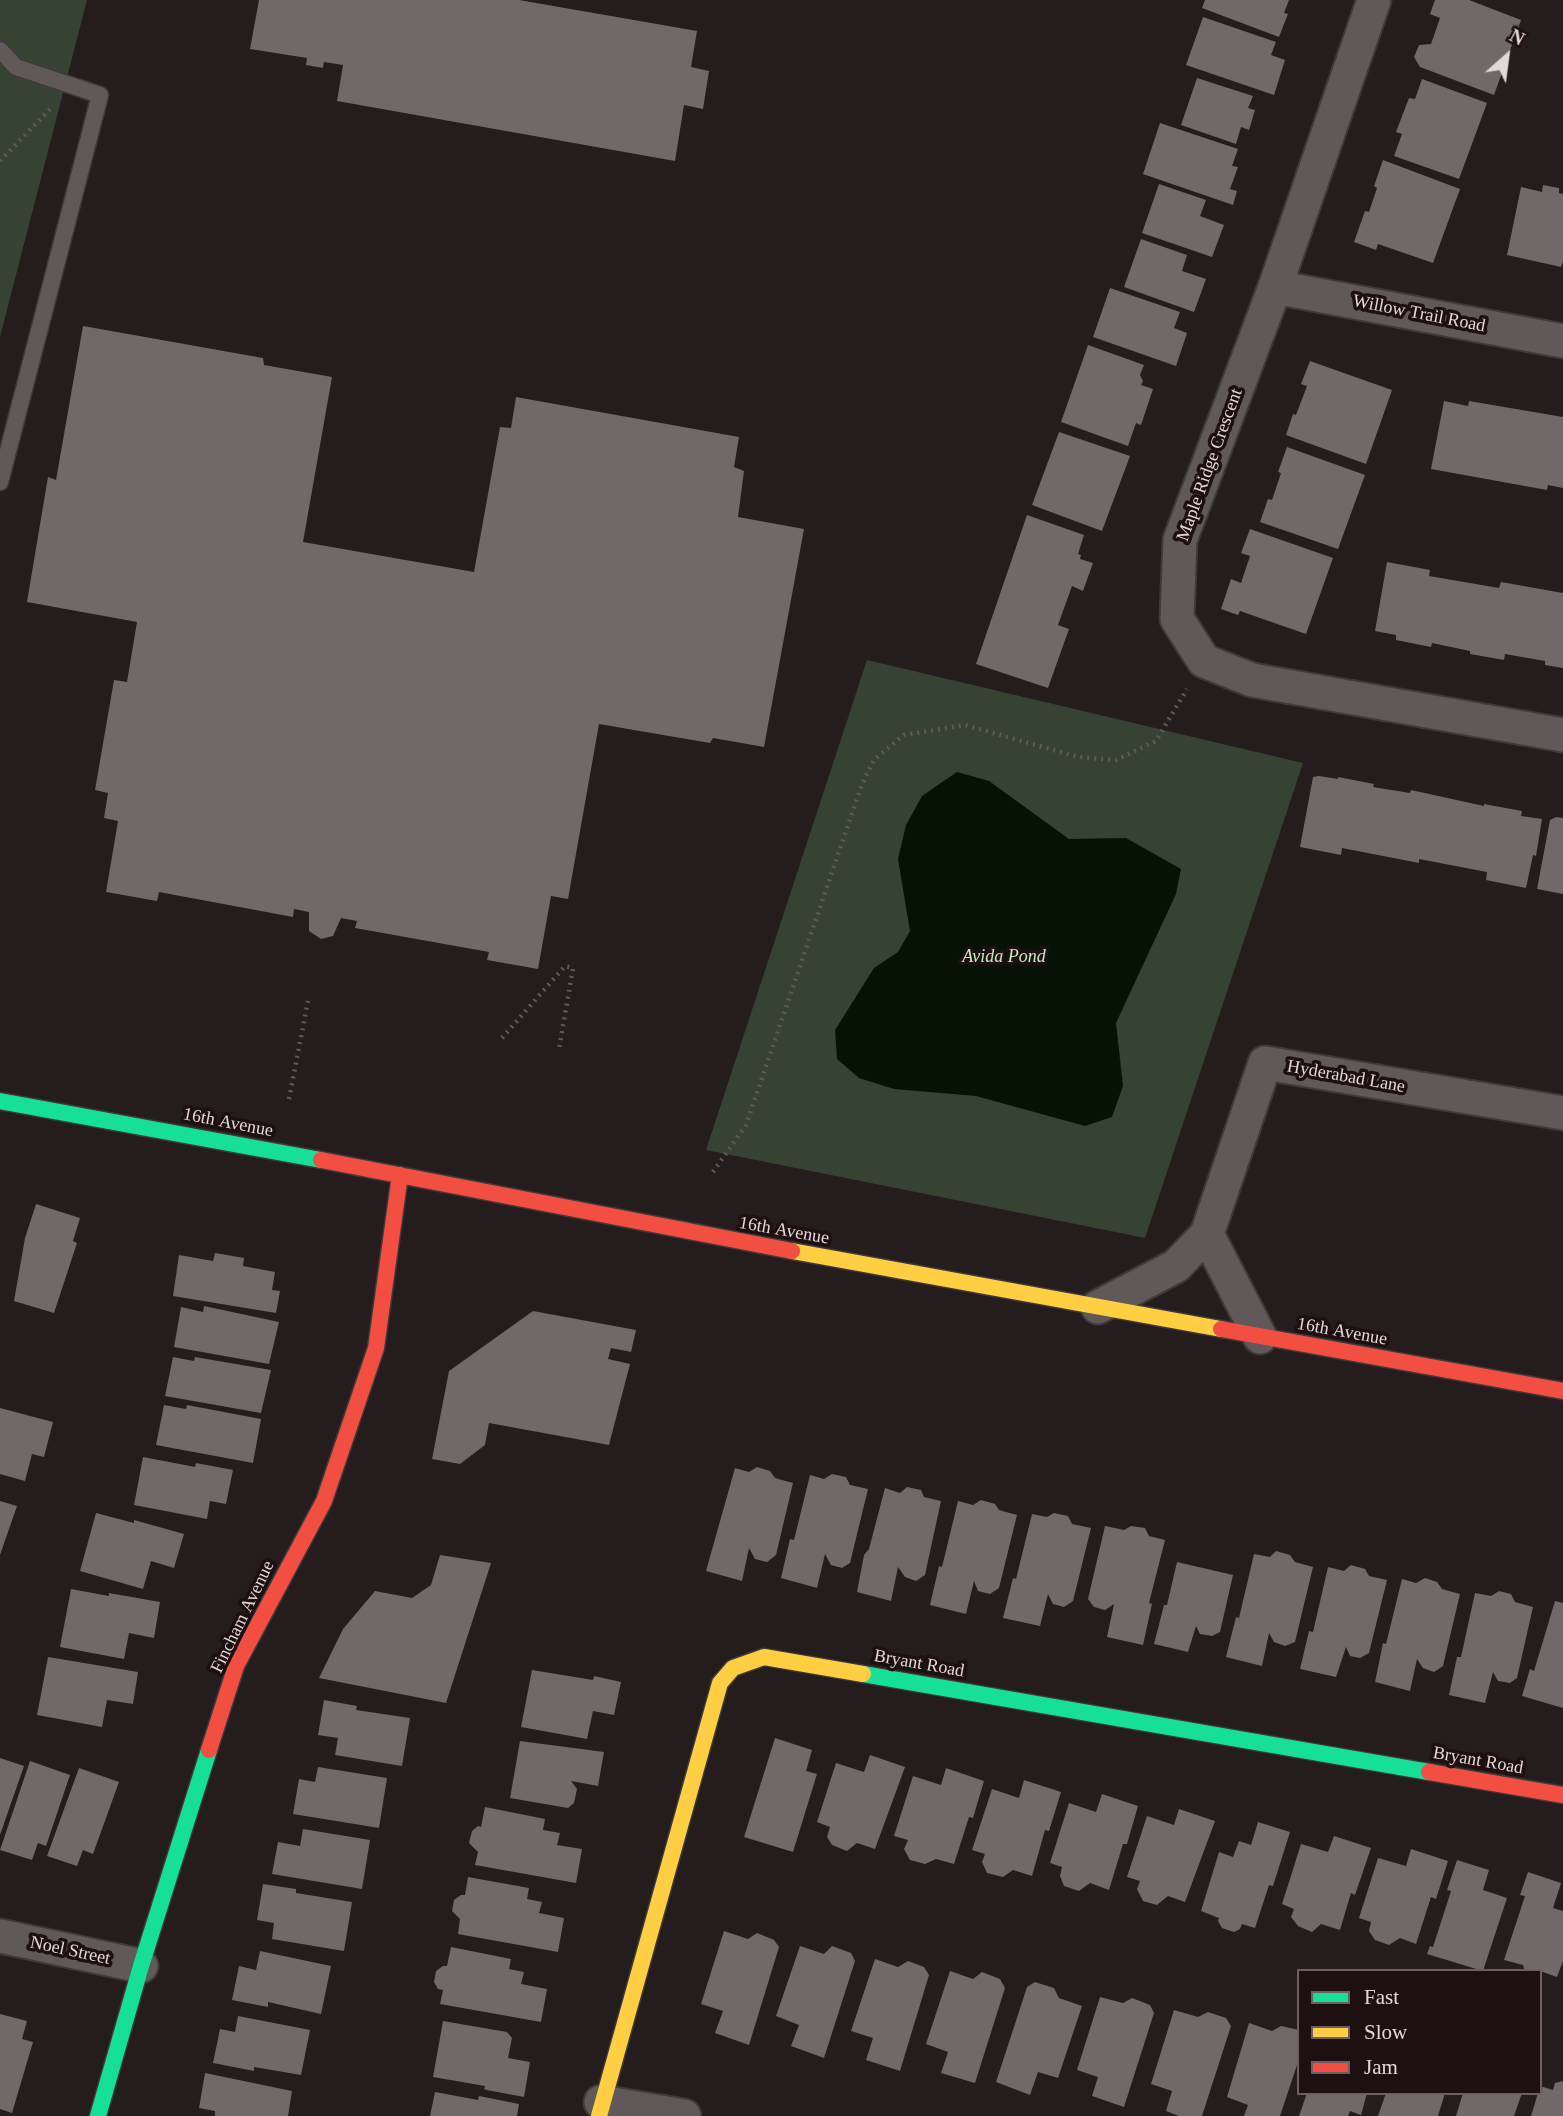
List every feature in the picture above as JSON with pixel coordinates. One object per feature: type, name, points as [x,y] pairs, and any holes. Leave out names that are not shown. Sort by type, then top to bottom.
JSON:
[{"type":"street","name":"Maple Ridge Crescent","points":[[1203,661],[1177,619],[1180,540],[1275,287],[1374,0]]},
{"type":"street","name":"Willow Trail Road","points":[[1275,287],[1563,341]]},
{"type":"street","points":[[1203,661],[1252,680],[1563,735]]},
{"type":"street","name":"Hyderabad Lane","points":[[1098,1307],[1176,1266],[1207,1234],[1265,1063],[1563,1113]]},
{"type":"street","name":"16th Avenue","points":[[0,1101],[400,1175],[690,1233],[1563,1391]]},
{"type":"street","name":"Fincham Avenue","points":[[98,2116],[141,1966],[236,1666],[324,1501],[376,1348],[400,1175]]},
{"type":"street","points":[[1207,1234],[1260,1337]]},
{"type":"street","name":"Bryant Road","points":[[600,2109],[720,1683],[733,1668],[764,1657],[1563,1795]]},
{"type":"street","name":"Noel Street","points":[[0,1936],[141,1966]]},
{"type":"street","points":[[600,2109],[684,2116]]},
{"type":"lane","points":[[0,50],[16,67],[100,95],[0,482]]},
{"type":"path","points":[[0,161],[72,86]]},
{"type":"path","points":[[713,1172],[746,1125],[862,784],[874,760],[904,735],[965,725],[1078,757],[1116,760],[1156,741],[1203,661]]},
{"type":"path","points":[[502,1038],[565,966],[573,968],[559,1049]]},
{"type":"path","points":[[289,1100],[308,1001]]},
{"type":"green space","points":[[0,0],[87,0],[0,337]]},
{"type":"green space","name":"Avida Pond","points":[[867,660],[1303,763],[1145,1238],[706,1150]]},
{"type":"shaded area","name":"Avida Pond","points":[[957,772],[989,781],[1069,839],[1126,838],[1181,869],[1176,894],[1116,1023],[1123,1086],[1112,1117],[1085,1126],[976,1096],[894,1089],[859,1078],[837,1059],[835,1030],[874,968],[898,952],[910,931],[898,859],[906,825],[922,796]]},
{"type":"building","points":[[259,0],[519,0],[697,31],[691,67],[709,71],[703,109],[684,105],[675,161],[337,101],[343,65],[324,62],[323,68],[306,65],[307,58],[250,49]]},
{"type":"building","points":[[1205,0],[1289,0],[1284,13],[1288,14],[1279,37],[1202,8]]},
{"type":"building","points":[[1435,0],[1469,0],[1521,20],[1494,95],[1420,67],[1414,57],[1419,45],[1431,44],[1440,18],[1430,14]]},
{"type":"building","points":[[1203,17],[1276,42],[1271,55],[1285,60],[1274,95],[1186,65]]},
{"type":"building","points":[[1197,78],[1253,96],[1248,108],[1255,110],[1249,130],[1241,127],[1236,144],[1181,125]]},
{"type":"building","points":[[1422,79],[1487,103],[1459,179],[1394,156],[1402,134],[1396,132],[1409,98],[1415,99]]},
{"type":"building","points":[[1160,123],[1238,149],[1232,166],[1238,167],[1230,189],[1237,191],[1233,205],[1143,174]]},
{"type":"building","points":[[1383,160],[1460,189],[1433,263],[1378,244],[1376,250],[1354,242],[1365,211],[1369,212]]},
{"type":"building","points":[[1159,184],[1206,200],[1200,216],[1224,225],[1212,257],[1142,233]]},
{"type":"building","points":[[1543,185],[1559,188],[1559,193],[1563,194],[1561,267],[1507,255],[1521,187],[1542,192]]},
{"type":"building","points":[[1141,239],[1187,255],[1182,271],[1206,279],[1194,312],[1124,287]]},
{"type":"building","points":[[1110,288],[1180,312],[1174,328],[1187,333],[1176,366],[1093,337]]},
{"type":"building","points":[[83,326],[263,358],[264,365],[332,377],[303,542],[474,572],[500,427],[511,428],[516,397],[739,437],[734,467],[744,471],[738,517],[804,529],[764,747],[713,738],[710,743],[599,724],[568,899],[551,896],[538,969],[487,960],[489,952],[355,928],[357,921],[341,918],[333,936],[321,939],[309,931],[309,912],[294,909],[293,917],[159,892],[157,901],[106,892],[118,821],[104,818],[108,793],[95,790],[114,680],[127,682],[137,622],[27,602],[48,477],[56,480]]},
{"type":"building","points":[[1088,345],[1144,365],[1140,375],[1143,381],[1141,385],[1153,389],[1141,425],[1136,423],[1128,446],[1061,422]]},
{"type":"building","points":[[1310,361],[1392,390],[1366,464],[1286,435],[1307,386],[1301,384]]},
{"type":"building","points":[[1444,401],[1468,406],[1469,401],[1563,417],[1563,488],[1548,485],[1547,490],[1431,469]]},
{"type":"building","points":[[1059,432],[1130,456],[1102,531],[1032,505]]},
{"type":"building","points":[[1287,447],[1365,475],[1338,549],[1260,522],[1268,499],[1272,500]]},
{"type":"building","points":[[1027,515],[1084,535],[1078,554],[1081,555],[1080,559],[1093,563],[1083,591],[1072,586],[1058,625],[1069,629],[1048,688],[976,664]]},
{"type":"building","points":[[1250,529],[1333,558],[1306,634],[1240,611],[1238,615],[1221,609],[1231,579],[1241,583],[1250,556],[1241,553]]},
{"type":"building","points":[[1387,562],[1430,570],[1429,576],[1499,588],[1501,582],[1563,593],[1563,668],[1545,665],[1545,661],[1505,654],[1504,660],[1432,643],[1431,647],[1396,640],[1396,635],[1375,631]]},
{"type":"building","points":[[1313,777],[1338,777],[1374,784],[1373,787],[1410,793],[1411,790],[1484,806],[1522,811],[1521,816],[1542,819],[1536,856],[1533,855],[1526,888],[1486,880],[1487,872],[1419,859],[1419,863],[1342,848],[1341,855],[1300,847]]},
{"type":"building","points":[[1563,818],[1563,894],[1537,889],[1550,820]]},
{"type":"building","points":[[36,1204],[80,1218],[73,1241],[77,1243],[54,1313],[14,1301],[25,1238]]},
{"type":"building","points":[[215,1253],[244,1258],[243,1266],[275,1272],[272,1290],[280,1291],[276,1313],[173,1296],[179,1255],[213,1261]]},
{"type":"building","points":[[204,1306],[279,1322],[269,1364],[174,1347],[181,1307],[203,1312]]},
{"type":"building","points":[[533,1311],[636,1330],[631,1352],[611,1348],[608,1359],[630,1364],[609,1445],[489,1423],[485,1445],[460,1464],[432,1459],[449,1371]]},
{"type":"building","points":[[173,1357],[194,1361],[195,1357],[271,1370],[261,1413],[165,1396]]},
{"type":"building","points":[[164,1405],[186,1409],[187,1405],[261,1419],[253,1463],[156,1445]]},
{"type":"building","points":[[0,1408],[53,1422],[44,1457],[32,1454],[25,1481],[0,1474]]},
{"type":"building","points":[[143,1457],[195,1467],[196,1463],[233,1470],[226,1504],[210,1501],[207,1519],[134,1505]]},
{"type":"building","points":[[757,1467],[770,1471],[775,1478],[793,1483],[776,1555],[767,1562],[755,1559],[749,1548],[742,1581],[706,1571],[735,1468],[749,1472]]},
{"type":"building","points":[[832,1474],[846,1477],[850,1485],[868,1489],[850,1563],[842,1568],[831,1565],[825,1554],[817,1588],[781,1578],[790,1539],[794,1540],[810,1475],[824,1479]]},
{"type":"building","points":[[907,1487],[921,1490],[924,1497],[941,1501],[925,1575],[916,1581],[905,1577],[898,1567],[891,1601],[857,1592],[864,1555],[869,1549],[885,1488],[900,1493]]},
{"type":"building","points":[[981,1500],[995,1504],[999,1510],[1017,1515],[999,1588],[990,1594],[978,1591],[974,1581],[966,1614],[930,1605],[958,1501],[973,1505]]},
{"type":"building","points":[[0,1501],[17,1506],[0,1555]]},
{"type":"building","points":[[96,1513],[184,1534],[174,1568],[151,1561],[143,1589],[80,1571]]},
{"type":"building","points":[[1054,1513],[1068,1516],[1072,1524],[1091,1528],[1073,1601],[1064,1607],[1053,1604],[1048,1594],[1040,1626],[1003,1618],[1032,1514],[1047,1517]]},
{"type":"building","points":[[1105,1526],[1124,1530],[1131,1526],[1145,1528],[1149,1536],[1165,1540],[1149,1603],[1152,1604],[1143,1645],[1107,1637],[1114,1604],[1105,1610],[1094,1607],[1088,1599]]},
{"type":"building","points":[[1276,1551],[1290,1555],[1295,1562],[1313,1567],[1295,1642],[1285,1646],[1274,1642],[1269,1633],[1262,1666],[1226,1657],[1236,1617],[1239,1618],[1254,1554],[1270,1557]]},
{"type":"building","points":[[440,1555],[491,1563],[446,1703],[319,1678],[343,1629],[375,1591],[412,1598],[431,1585]]},
{"type":"building","points":[[1177,1562],[1233,1575],[1220,1632],[1212,1636],[1200,1634],[1196,1626],[1188,1652],[1154,1644]]},
{"type":"building","points":[[1351,1565],[1365,1569],[1369,1576],[1387,1580],[1369,1653],[1360,1658],[1350,1656],[1346,1647],[1336,1677],[1300,1669],[1309,1631],[1313,1632],[1328,1567],[1344,1571]]},
{"type":"building","points":[[1425,1578],[1437,1582],[1442,1589],[1460,1594],[1443,1666],[1434,1672],[1423,1668],[1417,1659],[1410,1691],[1375,1682],[1383,1643],[1386,1644],[1402,1579],[1416,1583]]},
{"type":"building","points":[[71,1589],[160,1602],[154,1638],[129,1633],[124,1659],[60,1647]]},
{"type":"building","points":[[1499,1591],[1511,1594],[1515,1602],[1533,1607],[1517,1678],[1510,1683],[1498,1681],[1493,1672],[1485,1703],[1449,1695],[1457,1657],[1461,1657],[1475,1593],[1491,1596]]},
{"type":"building","points":[[1555,1601],[1563,1603],[1563,1708],[1522,1696],[1530,1669],[1534,1671]]},
{"type":"building","points":[[48,1657],[138,1672],[133,1704],[107,1700],[102,1727],[37,1715]]},
{"type":"building","points":[[532,1670],[593,1680],[594,1676],[621,1682],[614,1715],[593,1711],[587,1739],[521,1727]]},
{"type":"building","points":[[324,1700],[357,1706],[356,1710],[410,1718],[402,1766],[335,1755],[338,1738],[318,1735]]},
{"type":"building","points":[[775,1738],[812,1750],[806,1771],[817,1774],[793,1852],[744,1837]]},
{"type":"building","points":[[520,1741],[604,1752],[598,1786],[571,1781],[577,1789],[574,1803],[568,1808],[510,1798]]},
{"type":"building","points":[[870,1755],[905,1767],[875,1849],[857,1843],[847,1851],[832,1845],[827,1837],[830,1827],[817,1822],[836,1763],[864,1772]]},
{"type":"building","points":[[0,1758],[24,1766],[0,1835]]},
{"type":"building","points":[[30,1761],[70,1775],[46,1846],[38,1843],[32,1860],[0,1850]]},
{"type":"building","points":[[318,1767],[387,1778],[379,1828],[293,1814],[299,1779],[315,1782]]},
{"type":"building","points":[[79,1768],[119,1782],[93,1854],[83,1850],[77,1866],[47,1856]]},
{"type":"building","points":[[946,1768],[984,1781],[973,1818],[969,1817],[954,1864],[936,1859],[925,1864],[910,1860],[904,1849],[908,1840],[894,1836],[913,1776],[941,1785]]},
{"type":"building","points":[[1024,1780],[1061,1792],[1049,1831],[1045,1830],[1032,1876],[1013,1870],[1003,1877],[987,1873],[982,1862],[985,1854],[972,1850],[992,1789],[1019,1798]]},
{"type":"building","points":[[1102,1794],[1138,1806],[1109,1890],[1090,1883],[1079,1891],[1064,1886],[1060,1876],[1062,1867],[1050,1863],[1069,1803],[1096,1812]]},
{"type":"building","points":[[485,1807],[545,1819],[543,1830],[560,1833],[557,1845],[582,1849],[576,1883],[475,1865],[478,1852],[469,1843],[472,1831],[478,1826],[481,1827]]},
{"type":"building","points":[[1179,1809],[1215,1821],[1185,1902],[1168,1896],[1157,1905],[1143,1901],[1137,1889],[1140,1881],[1127,1877],[1147,1816],[1174,1825]]},
{"type":"building","points":[[1258,1822],[1290,1832],[1273,1886],[1269,1885],[1255,1928],[1242,1924],[1240,1929],[1234,1932],[1222,1928],[1219,1918],[1201,1911],[1219,1852],[1233,1857],[1239,1841],[1251,1845]]},
{"type":"building","points":[[303,1829],[370,1840],[362,1889],[272,1874],[278,1842],[300,1846]]},
{"type":"building","points":[[1334,1836],[1371,1848],[1355,1895],[1351,1893],[1340,1930],[1321,1924],[1312,1932],[1298,1926],[1291,1917],[1294,1909],[1282,1904],[1301,1844],[1328,1852]]},
{"type":"building","points":[[1411,1849],[1448,1861],[1436,1899],[1431,1897],[1416,1944],[1400,1938],[1389,1945],[1375,1940],[1369,1931],[1371,1922],[1359,1918],[1378,1858],[1406,1866]]},
{"type":"building","points":[[1457,1860],[1489,1870],[1483,1890],[1507,1898],[1484,1969],[1427,1954],[1430,1946],[1433,1947],[1451,1891],[1447,1890]]},
{"type":"building","points":[[1528,1872],[1561,1883],[1553,1908],[1563,1911],[1563,1961],[1557,1977],[1542,1972],[1542,1969],[1524,1969],[1523,1965],[1504,1960],[1525,1896],[1520,1895]]},
{"type":"building","points":[[468,1877],[529,1888],[527,1899],[542,1902],[539,1913],[564,1918],[558,1952],[458,1934],[460,1919],[452,1911],[454,1900],[465,1895]]},
{"type":"building","points":[[263,1884],[296,1889],[296,1893],[352,1902],[344,1951],[272,1939],[274,1923],[257,1920]]},
{"type":"building","points":[[724,1931],[748,1939],[757,1933],[774,1940],[779,1947],[749,2045],[715,2033],[723,2011],[701,2004]]},
{"type":"building","points":[[800,1946],[824,1954],[832,1946],[851,1953],[855,1961],[824,2058],[791,2046],[799,2025],[776,2016]]},
{"type":"building","points":[[451,1947],[511,1959],[509,1969],[524,1972],[521,1984],[547,1989],[541,2022],[440,2004],[443,1990],[438,1989],[434,1982],[436,1971],[447,1966]]},
{"type":"building","points":[[260,1951],[331,1966],[321,2014],[268,2002],[268,2007],[232,2000],[239,1966],[256,1970]]},
{"type":"building","points":[[875,1959],[898,1967],[908,1961],[924,1967],[929,1975],[900,2071],[866,2060],[873,2038],[851,2031]]},
{"type":"building","points":[[950,1971],[973,1979],[982,1972],[1000,1979],[1005,1988],[975,2083],[941,2073],[948,2052],[926,2044]]},
{"type":"building","points":[[1035,1982],[1054,1988],[1059,1998],[1082,2006],[1058,2078],[1038,2072],[1030,2095],[996,2082],[1027,1987]]},
{"type":"building","points":[[1100,1997],[1123,2003],[1132,1998],[1150,2005],[1154,2013],[1124,2107],[1092,2096],[1098,2077],[1077,2070]]},
{"type":"building","points":[[1174,2010],[1198,2017],[1208,2012],[1226,2018],[1231,2026],[1202,2116],[1179,2116],[1166,2111],[1172,2091],[1151,2084]]},
{"type":"building","points":[[0,2014],[27,2021],[22,2039],[33,2042],[12,2113],[0,2109]]},
{"type":"building","points":[[238,2016],[310,2030],[301,2075],[254,2067],[254,2071],[213,2063],[220,2029],[235,2032]]},
{"type":"building","points":[[443,2021],[507,2032],[512,2038],[508,2058],[530,2062],[524,2097],[487,2090],[484,2089],[485,2086],[433,2077]]},
{"type":"building","points":[[1249,2023],[1272,2031],[1281,2026],[1297,2030],[1297,2065],[1280,2116],[1244,2116],[1248,2105],[1227,2097]]},
{"type":"building","points":[[205,2073],[292,2091],[288,2116],[215,2116],[215,2111],[199,2108]]},
{"type":"building","points":[[1563,2081],[1563,2116],[1531,2116],[1537,2095],[1542,2095],[1542,2087],[1553,2090],[1555,2083]]},
{"type":"building","points":[[435,2092],[478,2100],[479,2096],[519,2104],[517,2116],[430,2116]]},
{"type":"building","points":[[1306,2095],[1366,2095],[1361,2115],[1350,2111],[1348,2116],[1299,2116]]},
{"type":"building","points":[[1385,2095],[1444,2095],[1438,2116],[1378,2116]]},
{"type":"building","points":[[1462,2095],[1521,2095],[1514,2116],[1456,2116]]},
{"type":"traffic: fast","points":[[0,1101],[321,1160]]},
{"type":"traffic: fast","points":[[863,1674],[1429,1772]]},
{"type":"traffic: fast","points":[[98,2116],[141,1966],[209,1750]]},
{"type":"traffic: slow","points":[[792,1251],[1221,1329]]},
{"type":"traffic: slow","points":[[599,2116],[720,1683],[733,1668],[764,1657],[863,1674]]},
{"type":"traffic: jam","points":[[321,1160],[792,1251]]},
{"type":"traffic: jam","points":[[209,1750],[236,1666],[324,1501],[376,1348],[400,1175]]},
{"type":"traffic: jam","points":[[1221,1329],[1563,1391]]},
{"type":"traffic: jam","points":[[1429,1772],[1563,1795]]}]
